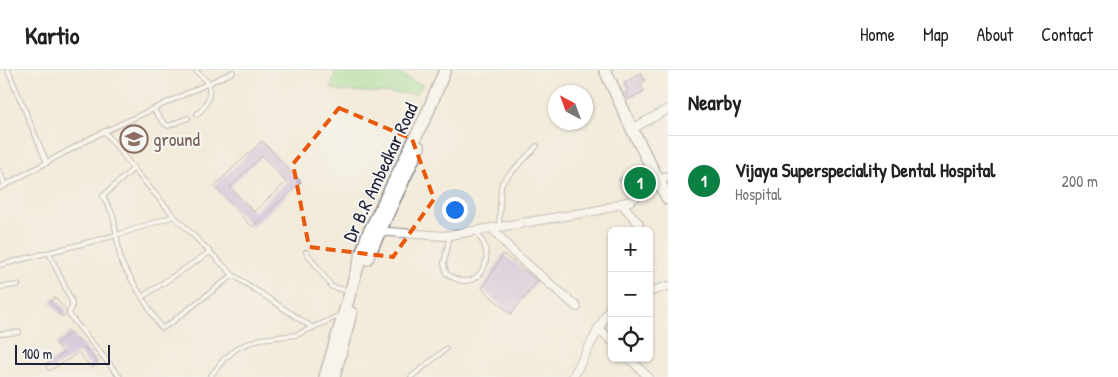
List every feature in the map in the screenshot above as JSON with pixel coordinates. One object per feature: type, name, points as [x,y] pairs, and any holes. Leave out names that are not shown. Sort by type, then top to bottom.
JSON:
[{"type":"street","name":"Dr B.R Ambedkar Road","points":[[423,129],[445,70]]},
{"type":"street","name":"Dr B.R Ambedkar Road","points":[[334,377],[350,291],[362,251],[374,231],[423,129],[454,70]]},
{"type":"street","points":[[605,70],[632,129],[664,178],[668,199]]},
{"type":"street","points":[[632,129],[668,109]]},
{"type":"street","points":[[374,231],[444,236],[600,210],[630,201],[664,178]]},
{"type":"street","points":[[621,203],[639,227]]},
{"type":"street","points":[[495,227],[513,252],[577,306]]},
{"type":"street","name":"Dr B.R Ambedkar Road","points":[[325,377],[365,263],[374,231]]},
{"type":"street","points":[[653,291],[668,286]]},
{"type":"street","points":[[573,377],[608,311]]},
{"type":"street","points":[[598,328],[608,337]]},
{"type":"street","points":[[633,362],[648,377]]},
{"type":"lane","points":[[8,70],[47,162]]},
{"type":"lane","points":[[195,70],[209,83],[210,94],[207,104],[197,114]]},
{"type":"lane","points":[[0,188],[105,132],[238,70]]},
{"type":"lane","points":[[154,109],[168,126],[188,118]]},
{"type":"lane","points":[[105,132],[133,169],[174,216],[233,275],[313,328]]},
{"type":"lane","points":[[495,227],[500,186],[537,146]]},
{"type":"lane","points":[[133,169],[103,196],[114,215],[121,262],[159,325],[165,328],[233,275]]},
{"type":"lane","points":[[0,171],[5,186]]},
{"type":"lane","points":[[0,265],[118,235],[174,216]]},
{"type":"lane","points":[[450,234],[444,263],[446,273],[456,279],[466,281],[477,276],[483,270],[487,260],[486,249],[476,230]]},
{"type":"lane","points":[[142,297],[210,252]]},
{"type":"lane","points":[[306,252],[332,287],[350,291]]},
{"type":"lane","points":[[49,253],[72,302],[69,313],[71,317],[120,377]]},
{"type":"lane","points":[[0,287],[18,286]]},
{"type":"lane","points":[[210,377],[224,359],[238,347],[260,339],[296,335],[347,315]]},
{"type":"lane","points":[[0,334],[18,332]]},
{"type":"lane","points":[[411,377],[446,349]]},
{"type":"highlighted area","points":[[339,108],[412,139],[434,199],[393,257],[309,247],[293,164]]},
{"type":"shaded area","name":"ground","points":[[141,123],[147,133],[150,144],[139,151],[127,150],[119,142],[119,136],[129,128]]},
{"type":"green space","points":[[336,70],[402,70],[400,74],[423,85],[416,94],[339,91],[331,88]]},
{"type":"building","points":[[641,73],[645,81],[640,84],[644,91],[629,99],[625,92],[628,90],[624,83]]},
{"type":"building","points":[[262,141],[301,182],[252,227],[214,186]],"holes":[[[262,156],[286,182],[254,212],[230,187]]]},
{"type":"building","points":[[643,166],[650,181],[631,193],[626,184],[623,186],[619,179]]},
{"type":"building","points":[[503,254],[538,281],[511,314],[482,289]]},
{"type":"building","points":[[55,297],[66,310],[66,314],[63,317],[50,302]]},
{"type":"building","points":[[71,332],[98,363],[92,368],[78,352],[49,371],[45,365],[64,353],[56,344]]},
{"type":"place","name":"ground","points":[[134,139]]},
{"type":"place","name":"Vijaya Superspeciality Dental Hospital","points":[[640,183]]}]
